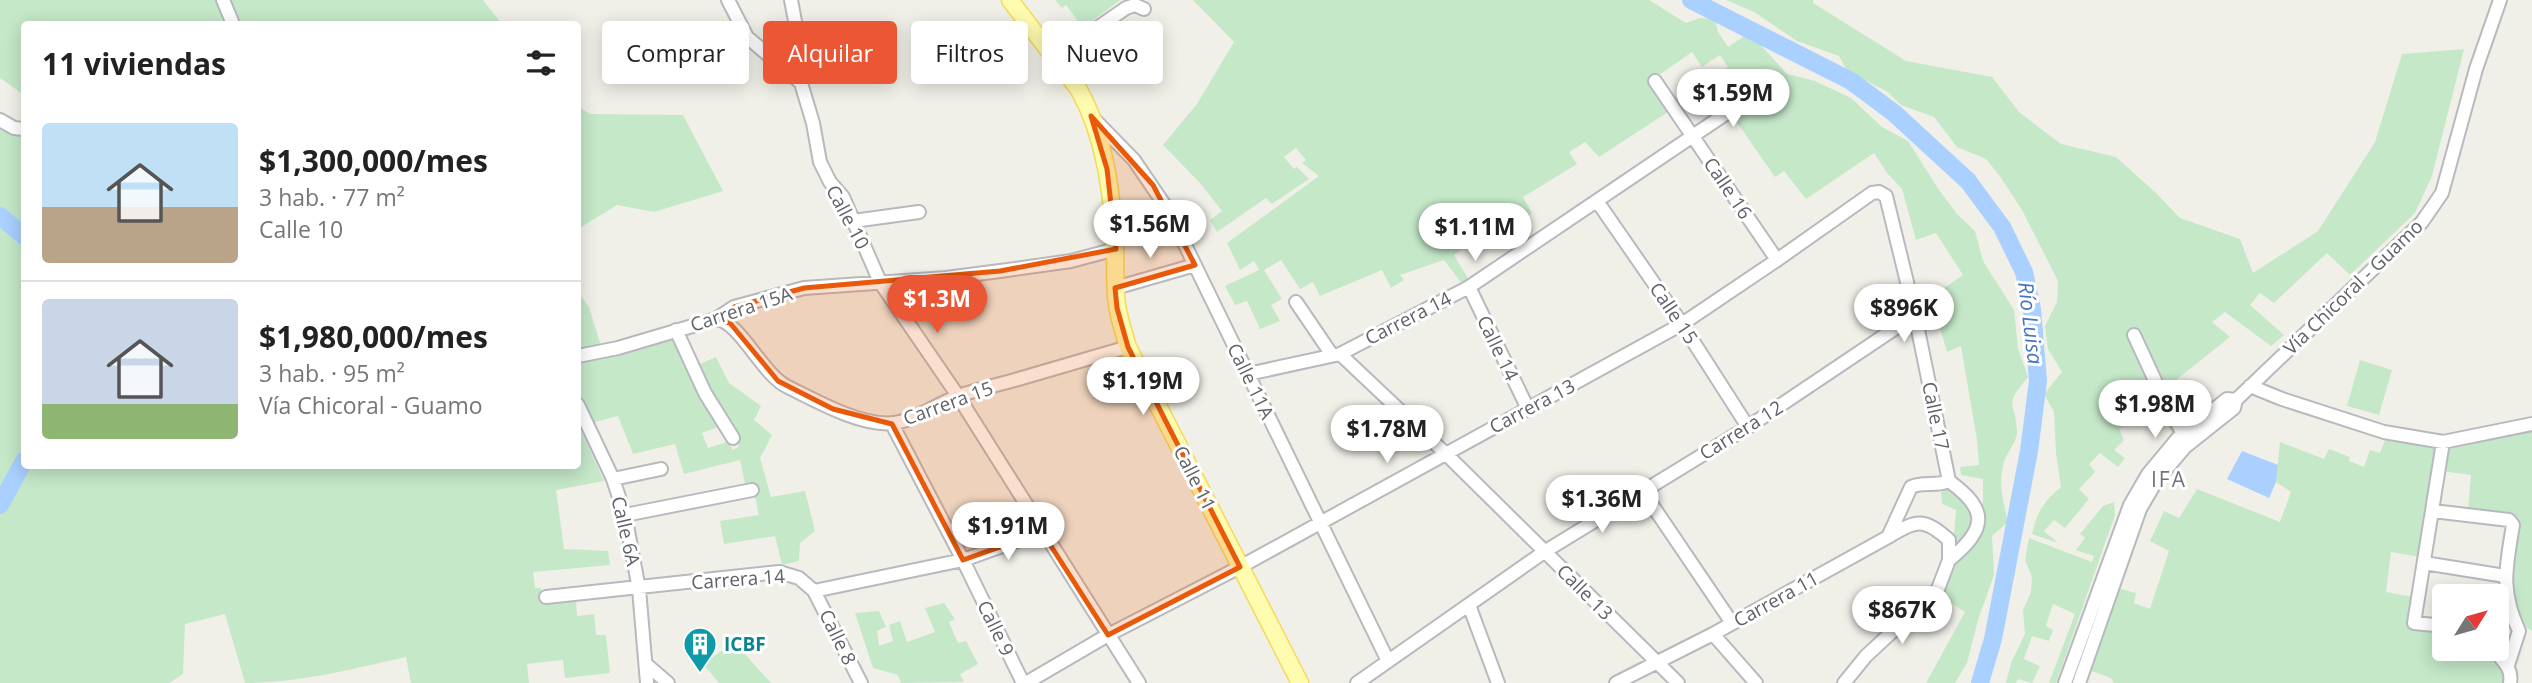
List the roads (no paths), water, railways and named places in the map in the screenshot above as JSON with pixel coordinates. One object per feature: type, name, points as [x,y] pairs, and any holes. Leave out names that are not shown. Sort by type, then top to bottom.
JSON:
[{"type":"main road","name":"Calle 11","points":[[1010,0],[1042,42]]},
{"type":"main road","name":"Calle 11","points":[[1074,84],[1091,116],[1107,169],[1115,249],[1117,308],[1128,346],[1300,683]]},
{"type":"street","points":[[223,0],[232,21]]},
{"type":"street","points":[[728,0],[747,37],[763,51]]},
{"type":"street","name":"Calle 10","points":[[791,0],[795,21]]},
{"type":"street","name":"Vía Chicoral - Guamo","points":[[2078,683],[2101,603],[2125,534],[2130,505],[2148,474],[2227,399],[2236,400],[2422,222],[2433,208],[2442,192],[2476,69],[2500,0]]},
{"type":"street","points":[[1107,21],[1135,5],[1144,9]]},
{"type":"street","name":"Calle 16","points":[[1655,80],[1777,260]]},
{"type":"street","name":"Calle 10","points":[[801,84],[813,123],[820,162],[830,182],[843,197],[880,282],[958,396],[1139,683]]},
{"type":"street","points":[[1693,137],[1755,94]]},
{"type":"street","name":"Calle 11A","points":[[1091,116],[1134,160],[1168,209],[1388,662]]},
{"type":"street","points":[[0,120],[21,129]]},
{"type":"street","name":"Carrera 14","points":[[1248,374],[1336,354],[1469,287],[1693,137]]},
{"type":"street","name":"Carrera 13","points":[[1024,683],[1682,324],[1872,192],[1879,192]]},
{"type":"street","name":"Calle 17","points":[[1879,192],[1886,196],[1915,316],[1949,481]]},
{"type":"street","name":"Calle 15","points":[[1597,201],[1682,324],[1748,427]]},
{"type":"street","points":[[853,221],[919,212]]},
{"type":"street","name":"Carrera 15A","points":[[581,355],[618,348],[716,319],[734,307],[804,288],[1000,271],[1071,261],[1115,249]]},
{"type":"street","points":[[1115,288],[1195,265]]},
{"type":"street","name":"Calle 14","points":[[1469,287],[1528,409]]},
{"type":"street","name":"Calle 13","points":[[1296,302],[1336,354],[1445,453],[1678,683]]},
{"type":"street","name":"Carrera 12","points":[[1357,683],[1544,552],[1748,427],[1915,316]]},
{"type":"street","name":"Carrera 15","points":[[716,319],[730,323],[752,353],[783,385],[833,409],[864,420],[892,424],[958,396],[1128,346]]},
{"type":"street","points":[[676,330],[705,393],[733,438]]},
{"type":"street","points":[[2134,335],[2182,440]]},
{"type":"street","points":[[2250,386],[2281,399],[2384,432],[2442,442],[2532,424]]},
{"type":"street","name":"Calle 6A","points":[[581,411],[613,479],[625,515],[639,589],[647,683]]},
{"type":"street","name":"Calle 9","points":[[892,424],[1024,683]]},
{"type":"street","points":[[2432,625],[2414,623],[2442,442]]},
{"type":"street","points":[[613,479],[661,469]]},
{"type":"street","points":[[1844,683],[1866,656],[1938,589],[1949,560],[1976,531],[1980,517],[1976,507],[1963,491],[1949,481],[1942,485],[1915,485],[1911,487],[1888,537]]},
{"type":"street","points":[[625,515],[752,490]]},
{"type":"street","points":[[1643,490],[1732,623]]},
{"type":"street","points":[[2433,511],[2509,520],[2513,525],[2505,576],[2512,615],[2519,631],[2508,665]]},
{"type":"street","name":"Carrera 11","points":[[1616,683],[1713,634],[1913,522],[1933,526],[1949,540],[1949,560]]},
{"type":"street","name":"Carrera 14","points":[[546,597],[779,572],[799,578],[814,591],[963,560],[1042,532]]},
{"type":"street","points":[[2424,563],[2505,576]]},
{"type":"street","name":"Calle 8","points":[[814,591],[861,683]]},
{"type":"street","name":"Vía Chicoral - Guamo","points":[[2066,683],[2101,603]]},
{"type":"street","points":[[1469,605],[1498,683]]},
{"type":"street","points":[[2519,631],[2532,636]]},
{"type":"street","points":[[1713,634],[1756,683]]},
{"type":"street","points":[[2505,662],[2511,676],[2510,683]]},
{"type":"street","points":[[647,665],[668,683]]},
{"type":"water","points":[[2242,451],[2278,465],[2276,482],[2269,498],[2227,479]]},
{"type":"waterway","name":"Río Luisa","points":[[1691,0],[1851,81],[1894,113],[1968,181],[2002,227],[2024,272],[2032,309],[2038,381],[2029,451],[1993,639],[1980,683]]},
{"type":"waterway","points":[[0,216],[21,234]]},
{"type":"waterway","points":[[0,505],[21,466]]},
{"type":"place","name":"ICBF","points":[[700,674]]},
{"type":"district","name":"IFA","points":[[2169,479]]}]
